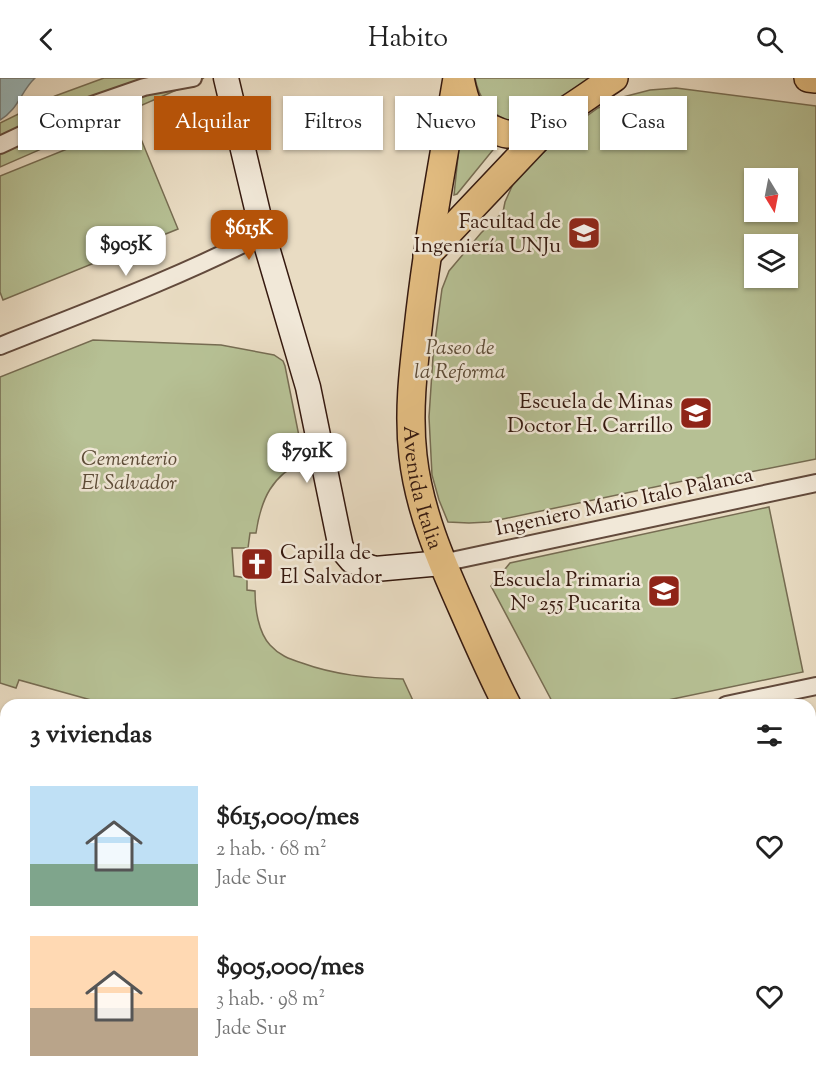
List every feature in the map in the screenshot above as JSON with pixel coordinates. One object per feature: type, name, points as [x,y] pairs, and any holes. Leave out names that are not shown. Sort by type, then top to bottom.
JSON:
[{"type":"main road","points":[[458,78],[466,104],[471,112],[484,125],[509,134]]},
{"type":"main road","name":"Avenida Italia","points":[[458,78],[427,255],[412,382],[411,436],[419,491],[430,530],[442,562],[504,699]]},
{"type":"main road","points":[[588,96],[614,78]]},
{"type":"main road","points":[[808,78],[816,79]]},
{"type":"main road","points":[[427,255],[527,150]]},
{"type":"street","points":[[0,145],[66,114],[144,87],[194,78]]},
{"type":"street","points":[[226,78],[263,234],[308,387],[341,548],[352,561],[375,569],[442,562]]},
{"type":"street","points":[[0,346],[175,276],[263,234]]},
{"type":"street","name":"Ingeniero Mario Italo Palanca","points":[[442,562],[816,483]]},
{"type":"street","points":[[754,699],[816,686]]},
{"type":"green space","points":[[104,78],[204,78],[163,96],[154,96],[154,100],[142,105],[142,96],[55,96]]},
{"type":"green space","points":[[475,78],[599,78],[568,96],[509,96],[509,122],[497,115],[497,96],[481,96]]},
{"type":"green space","name":"Paseo de la Reforma","points":[[676,88],[816,106],[816,459],[710,480],[702,477],[489,522],[448,522],[432,475],[429,417],[433,357],[442,289],[449,271],[481,233],[503,212],[513,184],[546,150],[588,150],[588,115],[598,108],[600,107],[600,150],[687,150],[687,96],[627,96],[650,90]]},
{"type":"green space","points":[[18,114],[18,150],[39,150],[0,167],[0,123]]},
{"type":"green space","points":[[142,141],[178,229],[3,300],[0,292],[0,176],[65,150],[142,150]]},
{"type":"green space","points":[[459,150],[493,150],[457,194],[454,195]]},
{"type":"green space","name":"Cementerio El Salvador","points":[[93,340],[221,345],[274,355],[283,361],[304,461],[284,473],[270,490],[261,509],[256,533],[250,533],[248,548],[232,548],[234,576],[247,578],[247,590],[255,591],[260,627],[266,640],[284,656],[339,673],[403,679],[412,699],[87,699],[19,680],[16,688],[0,683],[0,377]]},
{"type":"green space","points":[[769,507],[803,672],[673,699],[551,699],[491,586],[510,563]]},
{"type":"water","points":[[0,78],[35,78],[21,96],[18,96],[18,101],[11,111],[0,120]]},
{"type":"place","name":"Facultad de Ingeniería UNJu","points":[[584,233]]},
{"type":"place","name":"Escuela de Minas Doctor H. Carrillo","points":[[696,413]]},
{"type":"place","name":"Capilla de El Salvador","points":[[257,564]]},
{"type":"place","name":"Escuela Primaria Nº 255 Pucarita","points":[[664,591]]}]
